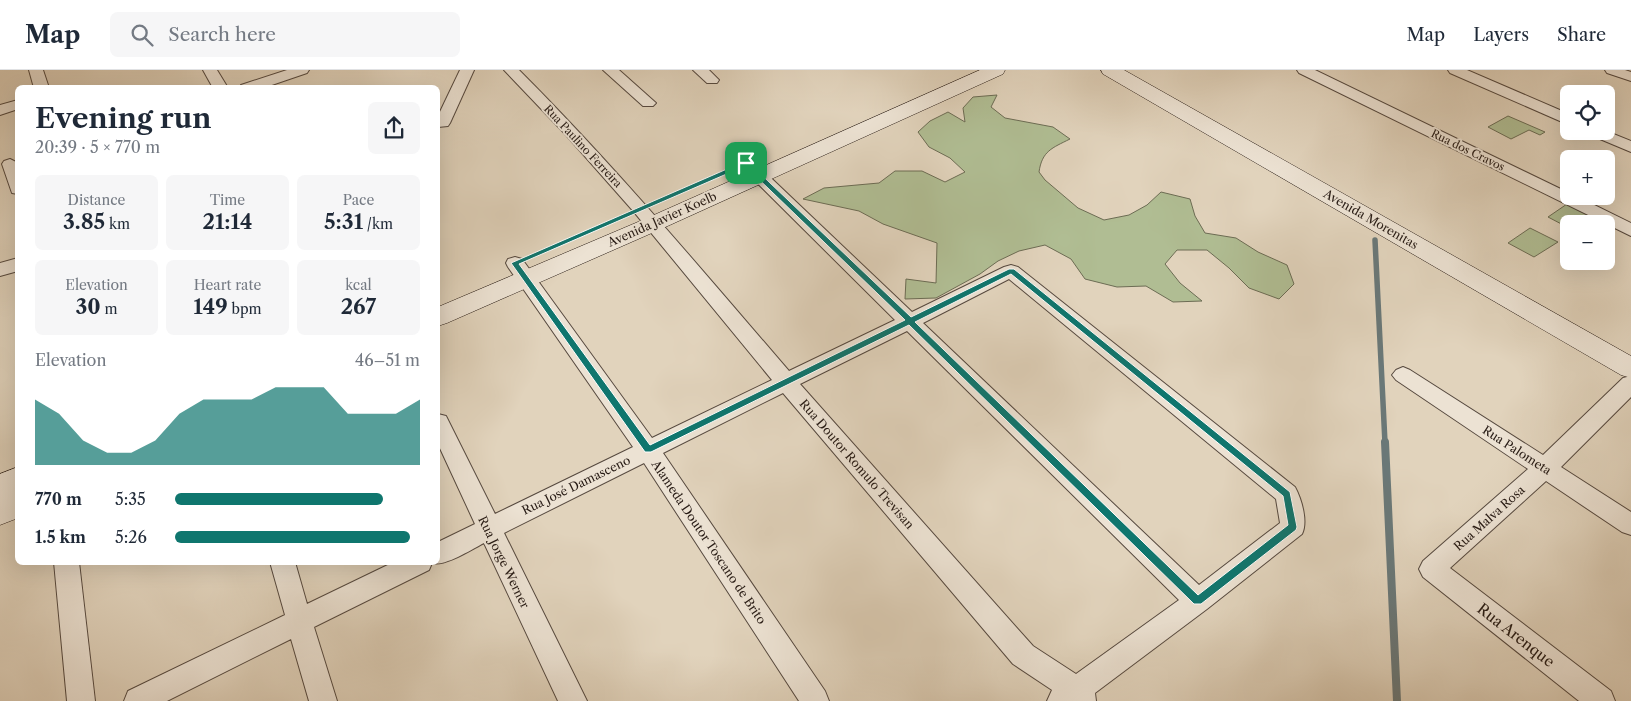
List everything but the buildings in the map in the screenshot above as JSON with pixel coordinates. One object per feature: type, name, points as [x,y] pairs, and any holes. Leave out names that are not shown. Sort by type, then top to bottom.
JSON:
[{"type":"main road","points":[[753,170],[963,70]]},
{"type":"main road","name":"Avenida Javier Koelb","points":[[440,316],[521,271],[753,170],[996,70]]},
{"type":"main road","name":"Avenida Morenitas","points":[[1110,70],[1631,368]]},
{"type":"main road","name":"Avenida Morenitas","points":[[1135,70],[1631,348]]},
{"type":"main road","name":"Avenida Javier Koelb","points":[[440,296],[521,271]]},
{"type":"main road","points":[[0,487],[15,480]]},
{"type":"main road","points":[[0,512],[15,505]]},
{"type":"street","points":[[36,70],[41,85]]},
{"type":"street","points":[[210,70],[219,85]]},
{"type":"street","points":[[255,85],[302,70]]},
{"type":"street","points":[[442,123],[467,70]]},
{"type":"street","name":"Rua Paulino Ferreira","points":[[511,70],[572,132],[646,216]]},
{"type":"street","points":[[610,70],[648,103]]},
{"type":"street","points":[[700,70],[712,80]]},
{"type":"street","name":"Rua dos Cravos","points":[[1304,70],[1631,230]]},
{"type":"street","points":[[1455,70],[1560,116]]},
{"type":"street","points":[[1612,70],[1631,78]]},
{"type":"street","points":[[0,110],[15,105]]},
{"type":"street","points":[[1615,140],[1631,147]]},
{"type":"street","points":[[9,165],[15,181]]},
{"type":"street","points":[[753,170],[1198,601],[1074,697]]},
{"type":"street","name":"Rua Doutor Romulo Trevisan","points":[[646,216],[786,382],[1023,655],[1074,697]]},
{"type":"street","points":[[0,270],[15,265]]},
{"type":"street","name":"Alameda Doutor Toscano de Brito","points":[[521,271],[648,450],[815,701]]},
{"type":"street","name":"Rua José Damasceno","points":[[440,553],[1012,271],[1287,494],[1293,527],[1198,601]]},
{"type":"street","name":"Rua Palometa","points":[[1403,375],[1631,525]]},
{"type":"street","name":"Rua Malva Rosa","points":[[1432,569],[1545,468],[1631,384]]},
{"type":"street","name":"Rua Jorge Werner","points":[[440,426],[488,529],[573,701]]},
{"type":"street","points":[[66,565],[82,701]]},
{"type":"street","points":[[283,565],[298,622],[323,701]]},
{"type":"street","points":[[138,701],[414,565]]},
{"type":"street","name":"Rua Arenque","points":[[1432,569],[1601,701]]},
{"type":"green space","points":[[997,95],[991,107],[1005,118],[1053,127],[1070,139],[1053,148],[1045,155],[1039,172],[1045,180],[1078,208],[1104,220],[1129,215],[1147,205],[1161,192],[1190,199],[1195,216],[1205,233],[1236,238],[1258,252],[1287,265],[1294,284],[1279,299],[1249,288],[1207,250],[1177,250],[1165,264],[1180,283],[1202,301],[1173,302],[1146,286],[1117,287],[1085,279],[1071,259],[1045,245],[1019,251],[998,261],[980,274],[936,298],[905,299],[906,279],[936,283],[937,243],[883,224],[859,211],[803,199],[824,188],[879,183],[895,171],[922,171],[945,182],[965,172],[950,158],[929,147],[918,132],[930,121],[948,112],[965,122],[963,108],[973,97]]},
{"type":"green space","points":[[1508,116],[1545,132],[1540,135],[1529,130],[1511,139],[1488,127]]},
{"type":"green space","points":[[1566,205],[1589,215],[1560,215],[1560,223],[1548,217]]},
{"type":"green space","points":[[1530,228],[1558,242],[1534,257],[1508,243]]},
{"type":"waterway","points":[[1375,240],[1385,443]]},
{"type":"waterway","points":[[1385,442],[1397,701]]},
{"type":"route","points":[[746,163],[514,263],[648,450],[910,321],[1198,601],[1293,527],[1287,494],[1012,271],[910,321],[746,163]]}]
